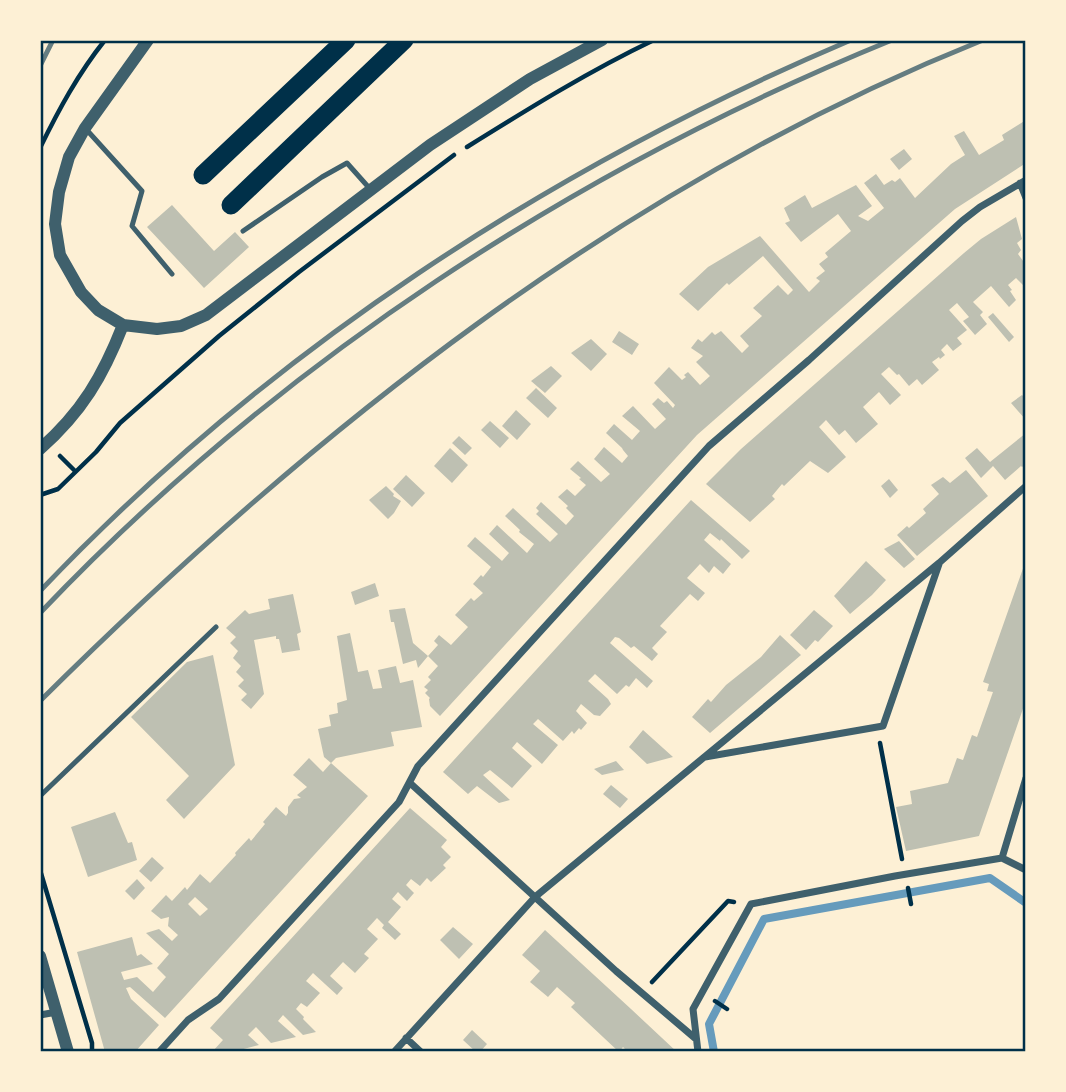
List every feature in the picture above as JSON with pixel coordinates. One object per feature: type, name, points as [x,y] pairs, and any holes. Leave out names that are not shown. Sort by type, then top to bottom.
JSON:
[{"type":"highway","points":[[203,175],[346,40]]},
{"type":"highway","points":[[231,205],[404,40]]},
{"type":"street","points":[[148,40],[85,128],[69,157],[59,192],[55,224],[60,255],[81,292],[98,310],[123,325],[157,329],[181,326],[206,315],[430,145],[530,79],[602,40]]},
{"type":"street","points":[[159,1052],[188,1020],[219,999],[399,802],[418,766],[709,446],[979,207],[1023,181],[1026,198]]},
{"type":"street","points":[[40,449],[77,413],[110,359],[123,325]]},
{"type":"street","points":[[394,1052],[535,897],[939,563],[1026,486]]},
{"type":"street","points":[[704,758],[883,726],[939,563]]},
{"type":"street","points":[[1002,858],[1026,778]]},
{"type":"street","points":[[410,783],[696,1039]]},
{"type":"street","points":[[698,1052],[693,1009],[751,904],[1002,858],[1026,870]]},
{"type":"street","points":[[40,956],[68,1052]]},
{"type":"street","points":[[40,1015],[57,1012]]},
{"type":"street","points":[[406,1038],[421,1052]]},
{"type":"lane","points":[[85,128],[142,191],[132,226],[172,274]]},
{"type":"lane","points":[[243,231],[347,163],[371,190]]},
{"type":"lane","points":[[40,796],[216,627]]},
{"type":"path","points":[[40,148],[60,105],[105,40]]},
{"type":"path","points":[[40,495],[58,489],[96,453],[120,424],[219,336],[456,154],[537,103],[654,40]]},
{"type":"path","points":[[877,727],[905,874]]},
{"type":"path","points":[[40,870],[92,1043],[92,1052]]},
{"type":"path","points":[[642,993],[728,901],[751,904]]},
{"type":"building","points":[[1026,120],[1026,163],[955,209],[697,435],[440,716],[430,706],[430,698],[425,693],[428,690],[424,687],[431,680],[428,677],[438,666],[428,656],[438,645],[434,641],[439,635],[451,645],[468,627],[455,615],[471,598],[474,601],[483,593],[473,584],[491,567],[467,546],[475,537],[502,561],[509,553],[489,534],[497,525],[527,553],[534,544],[505,516],[513,508],[550,542],[558,534],[536,514],[539,511],[536,508],[541,502],[566,525],[574,516],[558,497],[567,489],[575,496],[586,485],[570,469],[578,461],[601,482],[610,474],[594,459],[604,447],[622,463],[628,456],[606,433],[614,424],[632,440],[640,431],[622,416],[633,406],[655,429],[666,419],[652,404],[658,398],[664,403],[667,401],[673,408],[675,405],[654,383],[669,367],[682,380],[688,372],[700,385],[710,376],[696,362],[703,356],[691,348],[698,339],[702,342],[712,332],[715,335],[721,331],[742,353],[749,346],[740,336],[762,316],[753,308],[778,285],[788,295],[793,290],[763,256],[729,285],[727,283],[698,311],[679,294],[708,267],[760,236],[809,292],[820,281],[816,278],[825,271],[819,264],[828,257],[825,253],[851,231],[838,214],[801,242],[785,223],[790,221],[784,208],[805,195],[812,208],[856,185],[872,206],[858,216],[868,221],[884,208],[864,183],[876,174],[884,185],[900,178],[915,198],[951,164],[965,155],[954,136],[964,131],[979,155],[1004,140],[1002,135]]},
{"type":"building","points":[[904,149],[912,159],[899,170],[890,159]]},
{"type":"building","points":[[172,205],[214,251],[235,232],[249,247],[204,288],[147,227]]},
{"type":"building","points":[[1016,217],[1022,239],[1017,243],[1021,250],[1018,254],[1026,265],[1026,283],[1023,285],[1016,278],[1008,285],[1016,300],[1009,307],[991,286],[973,302],[983,312],[980,315],[987,324],[975,335],[963,321],[969,317],[957,303],[949,310],[967,330],[957,338],[962,344],[953,351],[947,344],[941,350],[945,355],[932,362],[939,370],[922,385],[917,379],[909,386],[889,367],[881,374],[901,395],[890,405],[879,392],[863,407],[878,424],[856,443],[845,430],[839,435],[826,420],[819,427],[846,457],[828,473],[810,461],[784,486],[782,484],[772,496],[775,499],[750,522],[706,484],[741,449],[964,253]]},
{"type":"building","points":[[993,313],[1014,337],[1009,342],[988,317]]},
{"type":"building","points":[[619,331],[639,344],[632,355],[612,342]]},
{"type":"building","points":[[591,339],[607,354],[591,371],[571,353]]},
{"type":"building","points":[[551,366],[562,376],[545,393],[531,381]]},
{"type":"building","points":[[536,388],[557,408],[548,418],[526,398]]},
{"type":"building","points":[[1022,395],[1026,399],[1026,420],[1011,403]]},
{"type":"building","points":[[516,410],[531,424],[517,440],[502,426]]},
{"type":"building","points":[[490,421],[509,438],[500,448],[481,430]]},
{"type":"building","points":[[1026,433],[1026,464],[1005,480],[993,466],[981,478],[965,458],[977,448],[990,462]]},
{"type":"building","points":[[459,436],[472,448],[465,455],[452,443]]},
{"type":"building","points":[[450,448],[468,465],[452,483],[434,466]]},
{"type":"building","points":[[966,470],[988,496],[917,556],[897,535],[926,513],[923,509],[939,494],[931,485],[943,477],[950,483]]},
{"type":"building","points":[[406,475],[425,493],[412,507],[393,489]]},
{"type":"building","points":[[889,479],[898,490],[890,498],[881,486]]},
{"type":"building","points":[[386,486],[393,496],[401,501],[388,519],[369,500]]},
{"type":"building","points":[[691,500],[750,551],[742,559],[721,539],[720,541],[710,533],[704,540],[731,564],[723,574],[714,566],[709,573],[700,564],[687,578],[705,593],[698,601],[690,594],[660,626],[667,632],[652,648],[658,654],[652,661],[619,638],[615,637],[610,643],[653,681],[647,688],[636,678],[629,687],[626,685],[617,694],[595,674],[588,681],[611,704],[600,716],[594,715],[581,704],[576,711],[587,723],[574,734],[572,731],[563,741],[538,719],[533,724],[558,745],[542,764],[517,742],[512,748],[532,766],[512,788],[490,770],[483,775],[510,800],[499,803],[477,786],[468,794],[443,772]]},
{"type":"building","points":[[899,541],[915,559],[904,568],[884,549]]},
{"type":"building","points":[[1026,560],[1026,700],[979,836],[906,851],[896,807],[912,804],[910,791],[948,783],[957,758],[963,760],[972,735],[977,737],[993,692],[987,691],[989,684],[983,682]]},
{"type":"building","points":[[866,561],[886,580],[850,614],[834,596]]},
{"type":"building","points":[[375,583],[379,596],[355,605],[351,592]]},
{"type":"building","points":[[293,594],[301,632],[297,634],[300,650],[282,653],[276,636],[254,640],[264,694],[251,709],[241,700],[247,694],[238,686],[244,680],[236,672],[241,666],[233,658],[238,651],[230,643],[236,637],[226,628],[245,610],[249,614],[270,609],[268,599]]},
{"type":"building","points":[[405,608],[413,643],[428,656],[418,668],[416,660],[403,664],[394,622],[391,622],[389,610]]},
{"type":"building","points":[[814,610],[833,626],[806,650],[790,635]]},
{"type":"building","points":[[350,633],[358,672],[368,670],[373,689],[382,688],[378,670],[396,666],[400,683],[413,680],[422,727],[391,732],[394,746],[336,758],[331,763],[324,757],[318,729],[331,726],[329,715],[338,713],[337,703],[347,700],[337,636]]},
{"type":"building","points":[[780,635],[801,655],[710,733],[692,717],[708,699],[711,702],[726,685],[761,657]]},
{"type":"building","points":[[213,655],[235,765],[184,819],[166,800],[189,776],[131,717],[187,662]]},
{"type":"building","points":[[643,730],[673,757],[647,764],[629,747]]},
{"type":"building","points":[[309,758],[323,772],[331,763],[368,796],[165,1018],[130,987],[126,988],[131,999],[159,1025],[135,1052],[105,1052],[77,952],[132,937],[137,956],[141,954],[153,964],[121,972],[124,980],[137,977],[153,992],[166,977],[157,968],[169,954],[146,933],[159,929],[172,941],[178,935],[168,926],[169,917],[161,919],[151,911],[166,895],[172,901],[185,887],[187,890],[200,874],[210,883],[249,838],[251,841],[276,807],[286,816],[288,807],[294,799],[301,798],[297,795],[307,787],[293,775]],"holes":[[[195,897],[208,909],[200,916],[188,904]]]},
{"type":"building","points":[[616,761],[624,770],[602,775],[594,769]]},
{"type":"building","points":[[611,785],[628,799],[620,808],[603,794]]},
{"type":"building","points":[[410,808],[447,840],[441,847],[451,857],[443,865],[446,868],[431,882],[427,878],[420,886],[411,879],[406,885],[414,893],[407,901],[398,892],[392,899],[401,907],[388,922],[401,934],[395,940],[382,928],[384,925],[377,918],[367,929],[378,939],[364,954],[369,958],[355,973],[343,962],[330,976],[343,988],[337,995],[313,973],[306,981],[320,993],[307,1007],[301,1003],[296,1009],[316,1032],[303,1035],[283,1015],[278,1021],[296,1037],[271,1043],[256,1027],[248,1035],[259,1045],[232,1052],[212,1052],[223,1040],[210,1028]]},
{"type":"building","points":[[115,812],[128,843],[132,842],[137,860],[88,877],[71,827]]},
{"type":"building","points":[[152,857],[164,868],[151,882],[139,871]]},
{"type":"building","points":[[137,879],[145,888],[134,900],[125,891]]},
{"type":"building","points":[[453,927],[473,944],[459,959],[440,940]]},
{"type":"building","points":[[545,930],[677,1052],[628,1052],[623,1047],[619,1052],[571,1007],[575,1003],[557,987],[548,997],[530,982],[540,971],[522,955]]},
{"type":"building","points":[[472,1030],[487,1044],[480,1052],[476,1052],[463,1040]]},
{"type":"waterway","points":[[714,1052],[709,1024],[764,919],[990,878],[1026,903]]},
{"type":"railway","points":[[40,66],[53,40]]},
{"type":"railway","points":[[40,591],[128,504],[220,422],[317,345],[417,274],[522,208],[629,146],[739,91],[851,40]]},
{"type":"railway","points":[[40,613],[132,522],[229,436],[330,356],[436,282],[545,213],[658,149],[774,92],[892,40]]},
{"type":"railway","points":[[40,701],[144,600],[252,503],[363,411],[478,323],[598,241],[721,166],[850,99],[983,40]]}]
